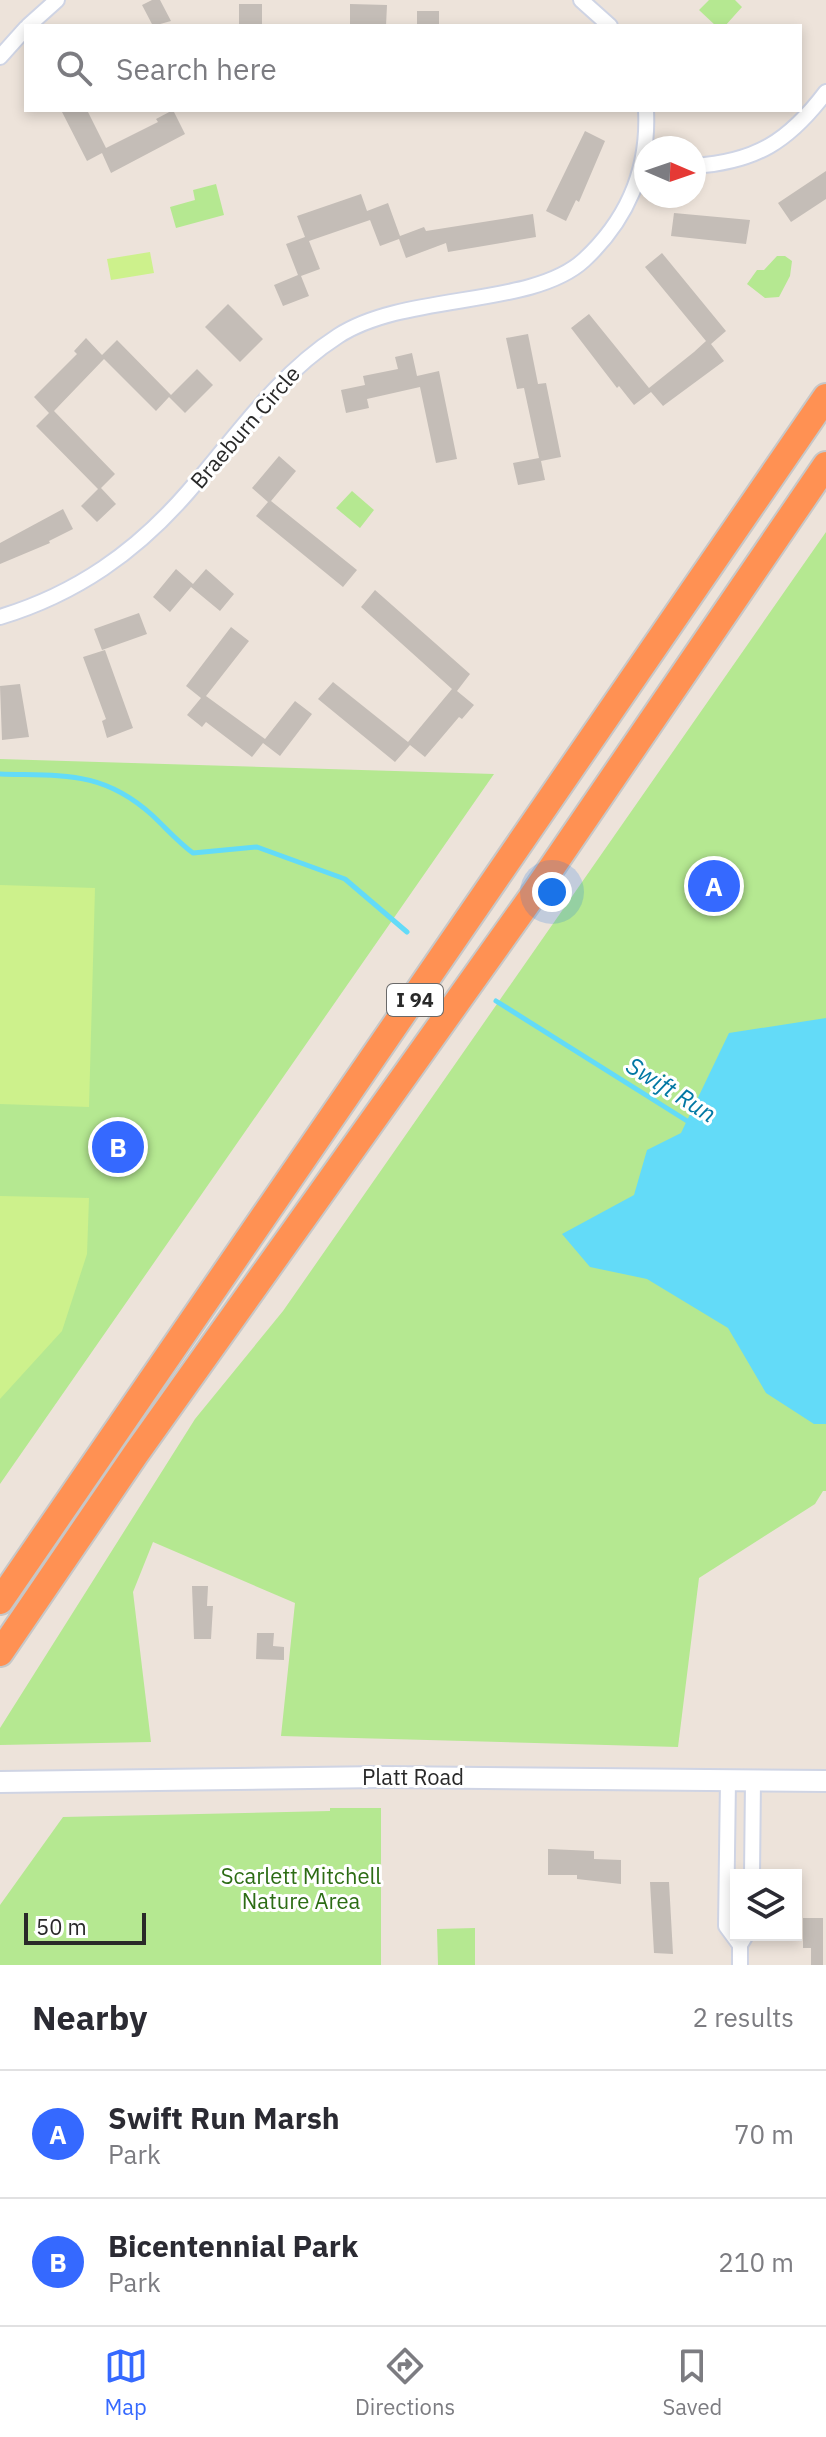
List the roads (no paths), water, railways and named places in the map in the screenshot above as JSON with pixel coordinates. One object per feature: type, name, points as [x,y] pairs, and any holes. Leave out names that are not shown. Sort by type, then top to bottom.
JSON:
[{"type":"highway","name":"I 94","points":[[0,1601],[826,397]]},
{"type":"highway","name":"I 94","points":[[0,1653],[135,1455],[531,898],[826,465]]},
{"type":"main road","name":"Platt Road","points":[[0,1782],[382,1777],[826,1781]]},
{"type":"street","points":[[30,24],[57,0]]},
{"type":"street","points":[[581,0],[608,24]]},
{"type":"street","points":[[0,57],[24,30]]},
{"type":"street","points":[[706,164],[751,156],[774,145],[807,117],[826,92]]},
{"type":"street","name":"Braeburn Circle","points":[[646,112],[646,136]]},
{"type":"street","name":"Braeburn Circle","points":[[0,617],[56,597],[118,560],[187,494],[296,365],[341,333],[383,315],[522,288],[574,268],[612,230],[634,190]]},
{"type":"street","points":[[728,1780],[726,1926],[730,1929]]},
{"type":"street","points":[[752,1869],[753,1780]]},
{"type":"street","points":[[740,1965],[743,1941]]},
{"type":"water","points":[[826,1018],[826,1424],[814,1424],[766,1393],[728,1328],[647,1279],[590,1267],[562,1234],[634,1195],[647,1150],[681,1133],[729,1033]]},
{"type":"waterway","name":"Swift Run","points":[[0,774],[62,776],[98,783],[134,800],[193,853],[257,847],[345,879],[407,932]]},
{"type":"waterway","name":"Swift Run","points":[[496,1001],[692,1124]]},
{"type":"place","name":"Swift Run Marsh","points":[[714,886]]},
{"type":"place","name":"Bicentennial Park","points":[[118,1147]]},
{"type":"park label","name":"Scarlett Mitchell Nature Area","points":[[301,1888]]}]
